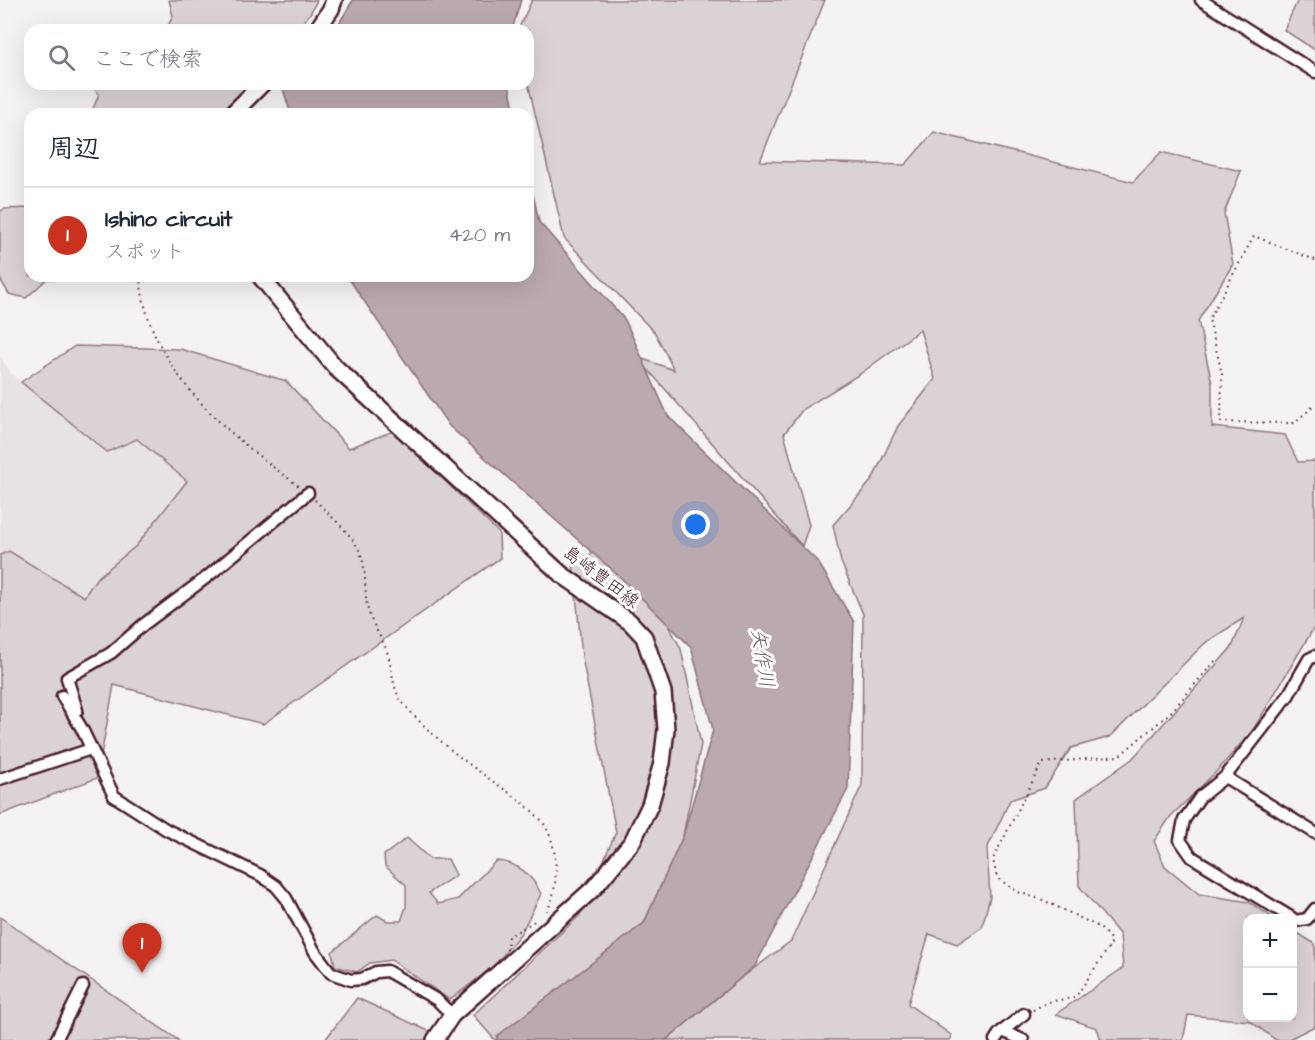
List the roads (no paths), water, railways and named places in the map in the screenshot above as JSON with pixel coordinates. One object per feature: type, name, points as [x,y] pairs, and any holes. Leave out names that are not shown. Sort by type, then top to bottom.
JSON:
[{"type":"main road","points":[[321,24],[334,0]]},
{"type":"main road","points":[[238,108],[256,90]]},
{"type":"main road","name":"島崎豊田線","points":[[265,282],[336,368],[561,574],[630,622],[644,638],[657,669],[663,692],[666,729],[662,763],[650,805],[632,842],[594,888],[452,1016],[435,1040]]},
{"type":"street","points":[[1201,0],[1315,72]]},
{"type":"street","points":[[0,779],[91,749],[72,699],[67,678],[111,653],[309,493]]},
{"type":"street","points":[[1284,914],[1192,858],[1180,840],[1184,820],[1200,797],[1225,777],[1288,696],[1309,659],[1315,656]]},
{"type":"street","points":[[62,696],[82,729],[114,796],[167,830],[276,886],[286,898],[315,952],[331,973],[351,980],[387,971],[437,1000],[452,1016]]},
{"type":"street","points":[[1225,777],[1315,833]]},
{"type":"street","points":[[1297,921],[1307,919],[1315,909]]},
{"type":"street","points":[[56,1040],[83,986]]},
{"type":"street","points":[[999,1036],[1024,1014]]},
{"type":"street","points":[[999,1036],[1023,1040]]},
{"type":"water","points":[[353,0],[521,0],[514,24],[339,24]]},
{"type":"water","points":[[283,90],[510,90],[514,108],[289,108]]},
{"type":"water","name":"矢作川","points":[[534,199],[539,222],[625,320],[668,416],[818,562],[854,622],[848,789],[755,966],[666,1040],[497,1040],[497,1036],[644,923],[683,836],[713,730],[691,647],[620,577],[449,426],[351,282],[534,282]]},
{"type":"place","name":"Ishino circuit","points":[[142,973]]}]
